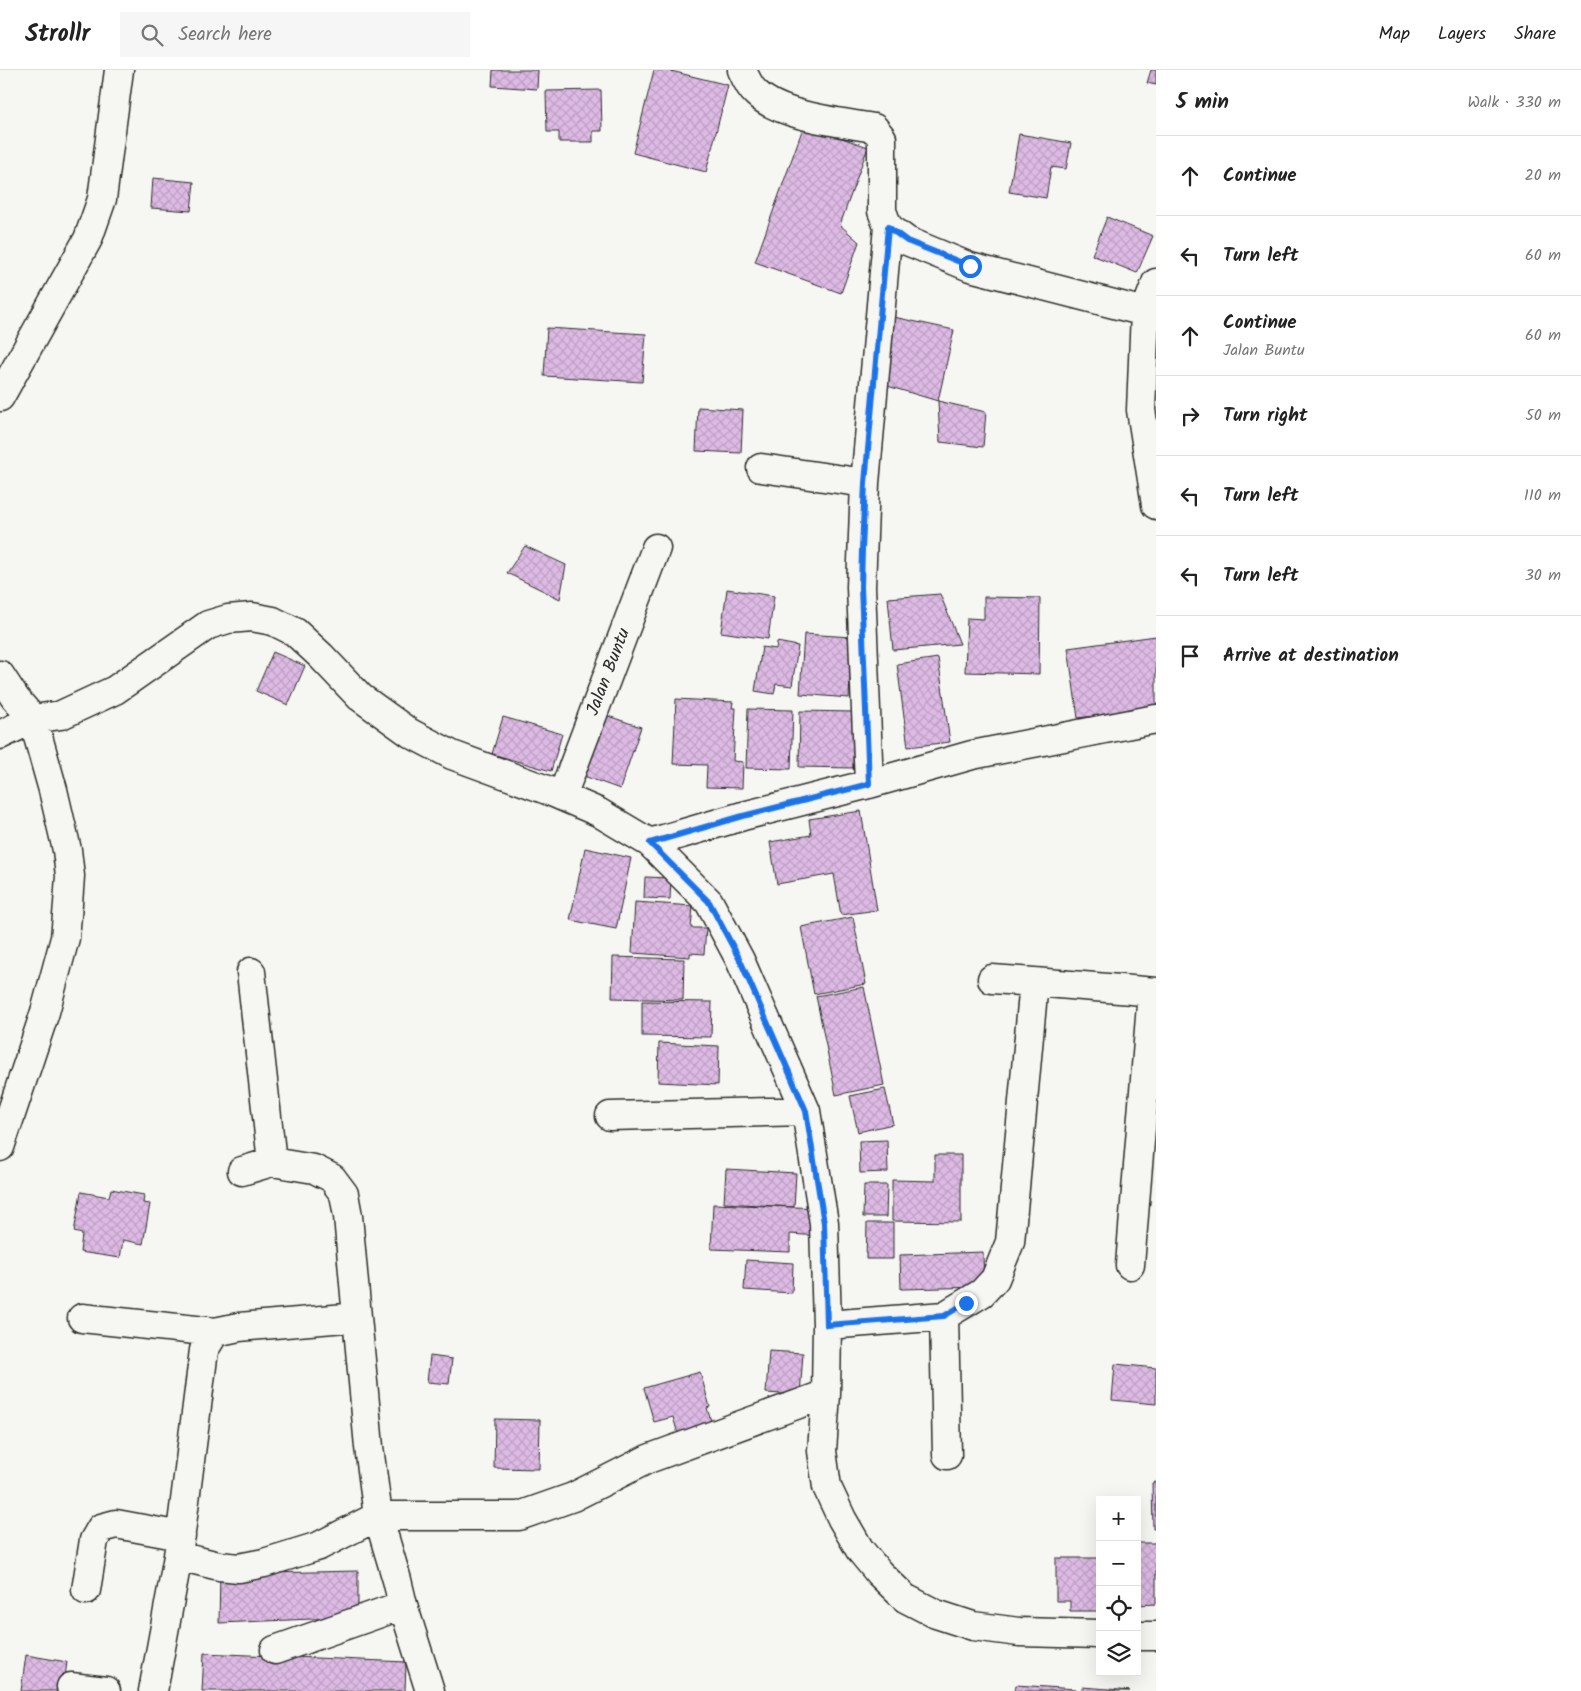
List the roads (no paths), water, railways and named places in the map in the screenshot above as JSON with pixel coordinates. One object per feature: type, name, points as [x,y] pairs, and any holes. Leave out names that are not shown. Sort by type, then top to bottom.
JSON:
[{"type":"street","points":[[0,397],[88,239],[102,199],[119,70]]},
{"type":"street","points":[[742,70],[755,93],[774,106],[812,117],[874,128],[882,138],[882,211],[888,227],[865,483],[861,587],[869,784]]},
{"type":"street","points":[[888,227],[907,241],[970,266],[1145,312]]},
{"type":"street","points":[[1156,283],[1145,312],[1141,410],[1156,505]]},
{"type":"street","points":[[761,468],[865,483]]},
{"type":"street","name":"Jalan Buntu","points":[[562,796],[656,548]]},
{"type":"street","points":[[0,735],[33,719],[60,714],[115,690],[208,625],[228,619],[252,617],[273,621],[295,632],[360,696],[410,733],[452,755],[562,796],[598,812],[650,843],[709,902],[740,960],[806,1111],[824,1223],[827,1325],[826,1394],[822,1451],[827,1487],[860,1550],[879,1573],[905,1598],[936,1614],[973,1626],[1019,1632],[1096,1634]]},
{"type":"street","points":[[0,675],[15,698],[33,719],[53,790],[67,850],[70,876],[65,938],[45,1012],[0,1147]]},
{"type":"street","points":[[650,843],[743,816],[869,784],[972,755],[1156,719]]},
{"type":"street","points":[[252,972],[272,1162]]},
{"type":"street","points":[[992,979],[1154,992],[1130,1265]]},
{"type":"street","points":[[827,1325],[944,1316],[982,1293],[996,1279],[1010,1242],[1034,982]]},
{"type":"street","points":[[610,1116],[806,1111]]},
{"type":"street","points":[[242,1171],[272,1162],[314,1169],[332,1178],[344,1194],[351,1240],[369,1446],[378,1516],[403,1606],[430,1691]]},
{"type":"street","points":[[944,1316],[947,1455]]},
{"type":"street","points":[[82,1318],[215,1332],[239,1327],[357,1317]]},
{"type":"street","points":[[153,1691],[179,1546],[204,1350],[215,1332]]},
{"type":"street","points":[[86,1590],[94,1540],[101,1528],[116,1524],[179,1546],[218,1566],[239,1568],[264,1563],[319,1546],[378,1516],[519,1516],[572,1498],[648,1459],[826,1394]]},
{"type":"street","points":[[275,1650],[403,1606]]},
{"type":"street","points":[[1141,1636],[1156,1636]]},
{"type":"street","points":[[71,1687],[106,1691]]}]
